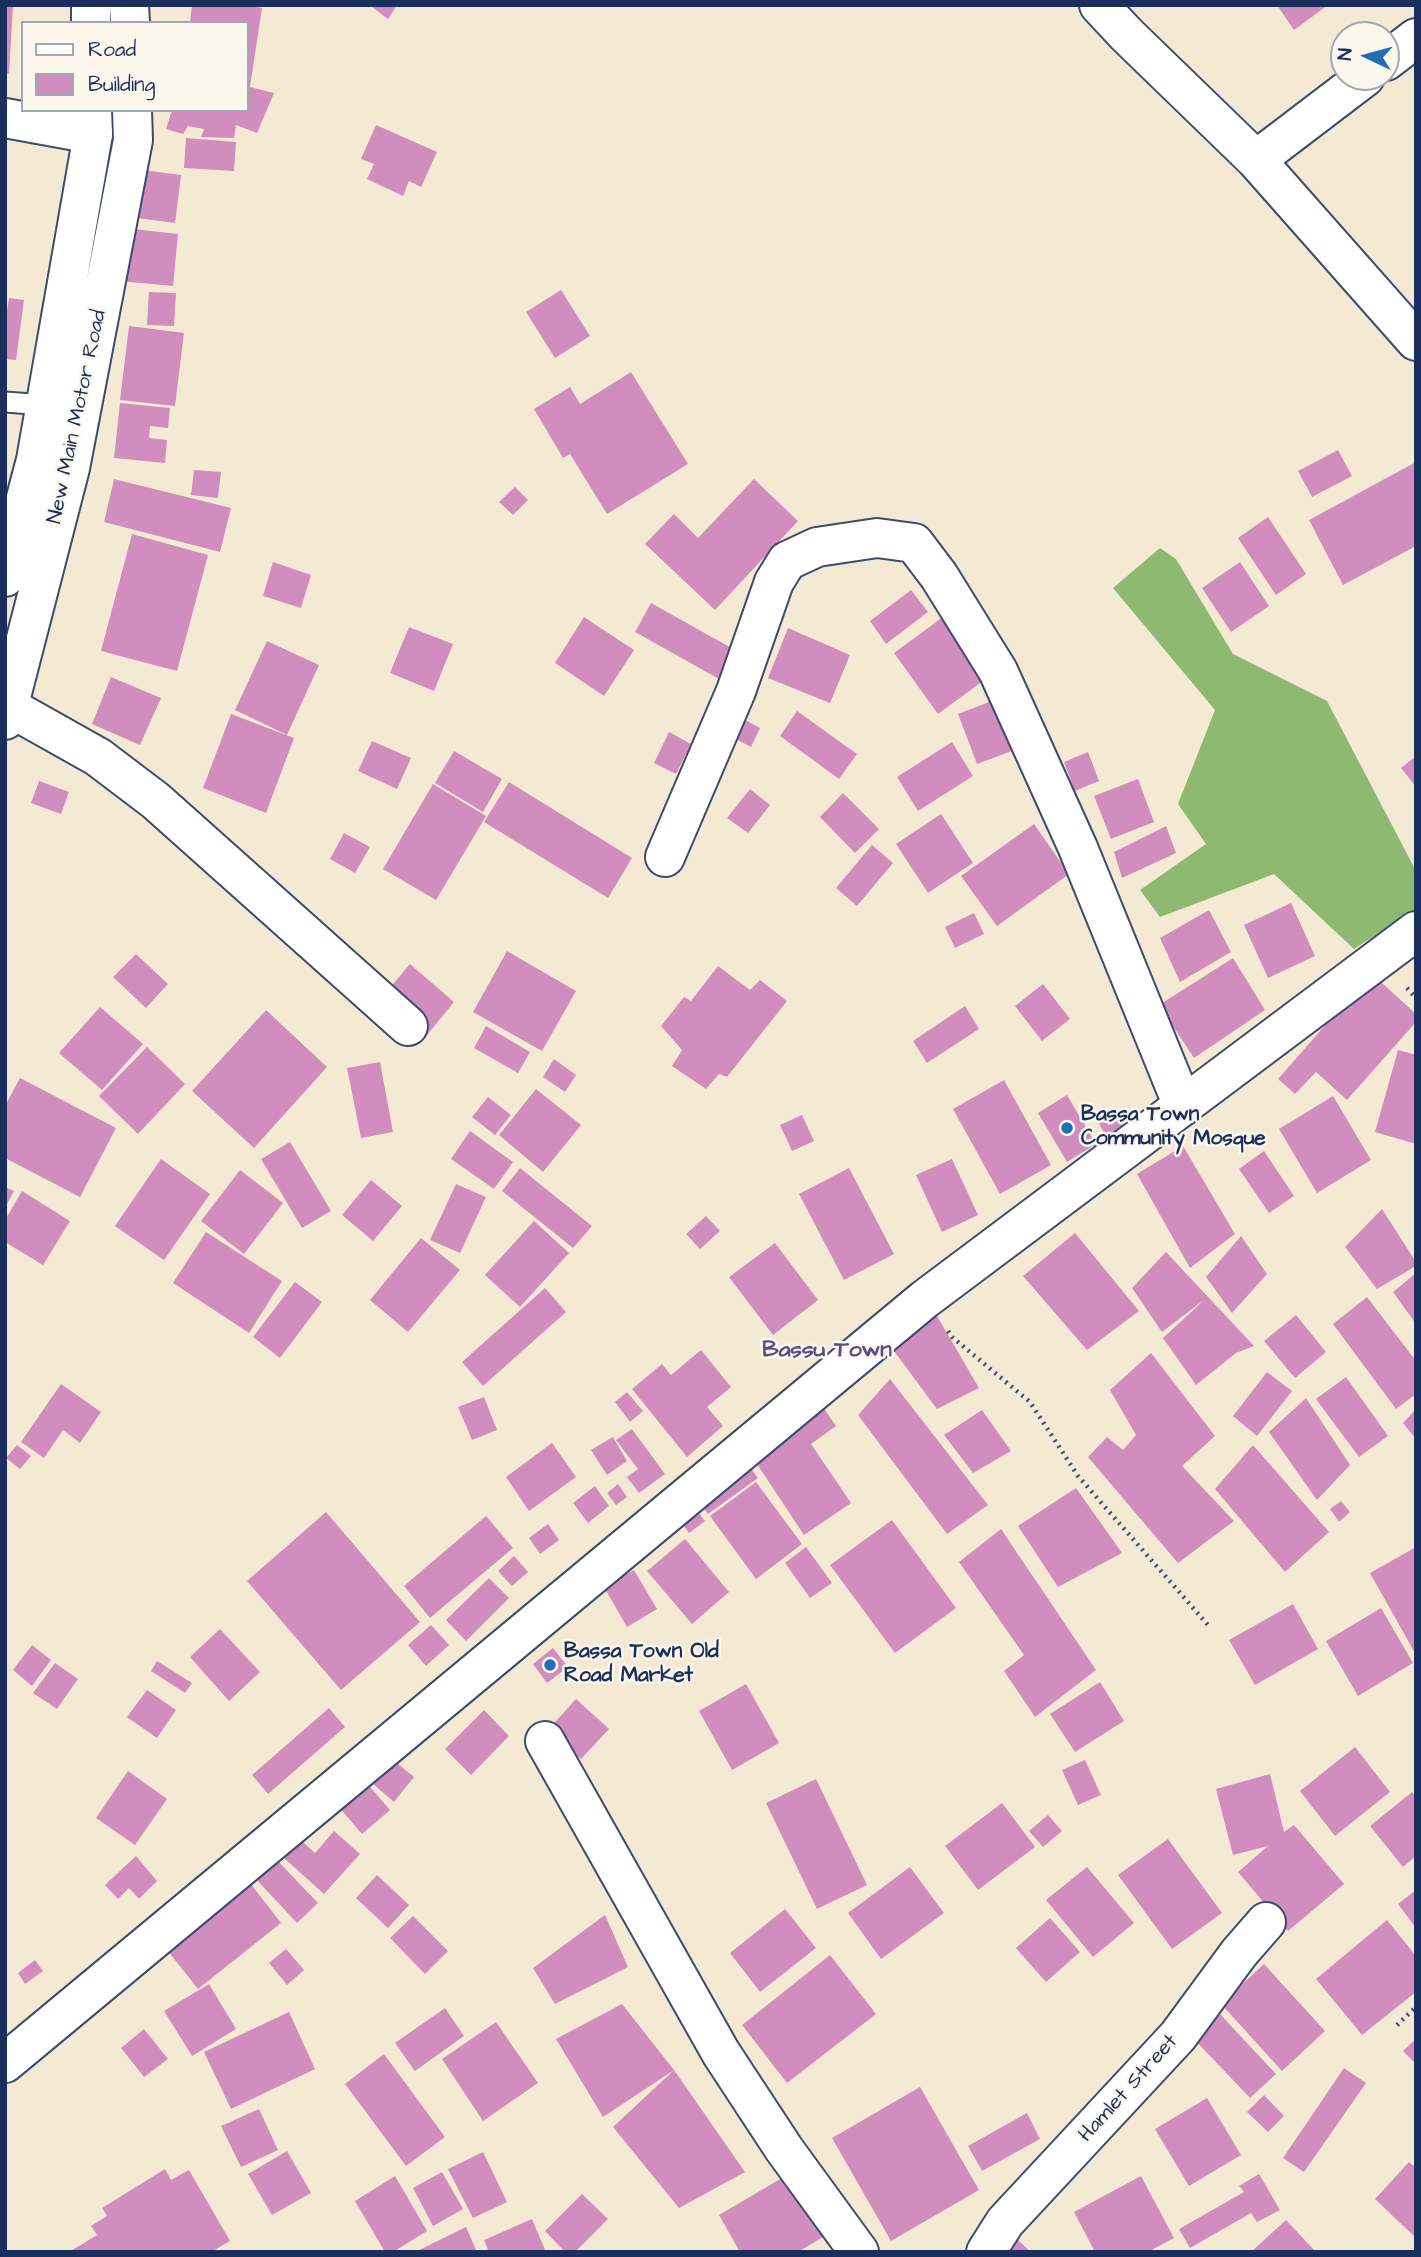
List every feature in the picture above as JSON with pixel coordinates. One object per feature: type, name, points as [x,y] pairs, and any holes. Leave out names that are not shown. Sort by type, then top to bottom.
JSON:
[{"type":"main road","points":[[1099,5],[1256,160],[1416,341]]},
{"type":"main road","points":[[1400,50],[1416,38]]},
{"type":"main road","points":[[1256,160],[1347,91]]},
{"type":"main road","name":"New Main Motor Road","points":[[7,713],[70,468],[133,140],[132,112]]},
{"type":"main road","points":[[5,118],[93,122]]},
{"type":"main road","name":"New Main Motor Road","points":[[5,577],[36,460],[93,122]]},
{"type":"main road","points":[[665,857],[736,691],[774,582],[787,561],[817,547],[877,538],[914,543],[939,576],[998,671],[1078,848],[1183,1106]]},
{"type":"main road","points":[[7,713],[98,758],[156,801],[408,1026]]},
{"type":"main road","points":[[5,2063],[925,1299],[1416,931]]},
{"type":"main road","points":[[545,1741],[721,2053],[784,2149],[859,2252]]},
{"type":"main road","name":"Hamlet Street","points":[[986,2252],[1005,2222],[1178,2036],[1239,1953],[1266,1922]]},
{"type":"lane","points":[[5,402],[46,405]]},
{"type":"path","points":[[925,1299],[953,1337],[1030,1402],[1078,1476],[1208,1625]]},
{"type":"path","points":[[1397,2025],[1416,2007]]},
{"type":"green space","points":[[1160,548],[1176,559],[1233,654],[1327,701],[1416,871],[1416,909],[1354,949],[1274,874],[1160,917],[1140,890],[1206,844],[1178,804],[1215,710],[1113,588]]},
{"type":"building","points":[[5,5],[13,5],[9,74],[5,74]]},
{"type":"building","points":[[192,5],[246,5],[262,8],[250,87],[274,93],[257,133],[236,125],[234,138],[201,137],[204,129],[188,126],[183,134],[166,129],[171,112],[248,112],[248,21],[190,21]]},
{"type":"building","points":[[397,5],[388,19],[372,7]]},
{"type":"building","points":[[1277,5],[1328,5],[1294,30]]},
{"type":"building","points":[[376,125],[437,152],[421,187],[409,181],[403,196],[367,179],[374,164],[361,159]]},
{"type":"building","points":[[186,138],[236,142],[234,171],[184,168]]},
{"type":"building","points":[[143,170],[181,175],[175,223],[137,218]]},
{"type":"building","points":[[124,228],[178,234],[173,286],[119,281]]},
{"type":"building","points":[[561,290],[590,336],[555,358],[526,312]]},
{"type":"building","points":[[149,292],[176,293],[174,326],[147,325]]},
{"type":"building","points":[[9,298],[24,300],[16,360],[5,359],[5,324]]},
{"type":"building","points":[[129,326],[184,333],[175,406],[120,400]]},
{"type":"building","points":[[631,372],[688,464],[607,514],[570,454],[563,458],[534,409],[570,387],[580,404]]},
{"type":"building","points":[[120,403],[170,408],[168,428],[150,426],[149,438],[167,440],[165,463],[114,458]]},
{"type":"building","points":[[1338,450],[1352,476],[1312,497],[1298,471]]},
{"type":"building","points":[[1416,462],[1416,546],[1343,585],[1309,520]]},
{"type":"building","points":[[194,470],[221,472],[218,498],[191,495]]},
{"type":"building","points":[[114,479],[231,508],[220,552],[104,522]]},
{"type":"building","points":[[754,479],[798,521],[715,610],[645,544],[674,514],[698,538]]},
{"type":"building","points":[[515,487],[528,500],[513,515],[499,502]]},
{"type":"building","points":[[1268,517],[1306,574],[1276,595],[1238,538]]},
{"type":"building","points":[[132,534],[208,555],[177,671],[101,651]]},
{"type":"building","points":[[273,562],[311,575],[301,608],[263,596]]},
{"type":"building","points":[[1240,562],[1269,606],[1231,632],[1202,588]]},
{"type":"building","points":[[911,590],[928,612],[886,644],[870,621]]},
{"type":"building","points":[[651,603],[735,650],[719,679],[635,632]]},
{"type":"building","points":[[947,614],[991,675],[938,714],[894,653]]},
{"type":"building","points":[[584,617],[634,650],[604,696],[555,663]]},
{"type":"building","points":[[409,627],[453,644],[434,691],[390,673]]},
{"type":"building","points":[[788,628],[850,655],[830,703],[768,678]]},
{"type":"building","points":[[267,641],[319,665],[287,735],[235,710]]},
{"type":"building","points":[[111,677],[161,698],[140,745],[92,724]]},
{"type":"building","points":[[1002,697],[1020,748],[977,764],[958,714]]},
{"type":"building","points":[[797,711],[857,754],[839,779],[780,736]]},
{"type":"building","points":[[231,714],[294,738],[266,813],[203,788]]},
{"type":"building","points":[[738,716],[760,728],[751,747],[728,735]]},
{"type":"building","points":[[669,732],[691,744],[676,774],[654,763]]},
{"type":"building","points":[[372,741],[411,758],[397,789],[358,771]]},
{"type":"building","points":[[952,742],[973,776],[918,811],[897,777]]},
{"type":"building","points":[[454,751],[502,779],[483,812],[435,783]]},
{"type":"building","points":[[1088,752],[1099,781],[1075,791],[1064,762]]},
{"type":"building","points":[[1416,756],[1416,787],[1401,768]]},
{"type":"building","points":[[1138,779],[1154,822],[1111,839],[1094,796]]},
{"type":"building","points":[[39,781],[69,792],[61,814],[31,803]]},
{"type":"building","points":[[509,782],[632,858],[608,898],[484,822]]},
{"type":"building","points":[[433,784],[486,816],[436,900],[383,869]]},
{"type":"building","points":[[750,789],[770,805],[748,833],[727,818]]},
{"type":"building","points":[[843,793],[879,829],[855,853],[820,817]]},
{"type":"building","points":[[941,814],[973,863],[928,893],[896,844]]},
{"type":"building","points":[[1034,824],[1069,874],[997,926],[961,876]]},
{"type":"building","points":[[1166,826],[1176,853],[1122,878],[1114,852]]},
{"type":"building","points":[[344,833],[370,847],[355,873],[330,859]]},
{"type":"building","points":[[872,845],[893,863],[857,906],[836,888]]},
{"type":"building","points":[[1291,903],[1315,956],[1268,978],[1244,925]]},
{"type":"building","points":[[1209,910],[1231,952],[1180,982],[1160,938]]},
{"type":"building","points":[[974,913],[984,934],[955,948],[945,927]]},
{"type":"building","points":[[507,951],[576,991],[542,1051],[473,1012]]},
{"type":"building","points":[[136,954],[168,984],[146,1008],[113,977]]},
{"type":"building","points":[[1233,958],[1265,1010],[1194,1058],[1159,1005]]},
{"type":"building","points":[[410,964],[454,1002],[427,1035],[383,996]]},
{"type":"building","points":[[718,966],[750,990],[760,980],[787,1001],[727,1077],[719,1074],[706,1089],[672,1066],[682,1050],[661,1026],[684,997],[691,1001]]},
{"type":"building","points":[[1371,973],[1416,1014],[1416,1022],[1347,1100],[1316,1072],[1295,1094],[1278,1079]]},
{"type":"building","points":[[1043,984],[1070,1019],[1042,1041],[1015,1006]]},
{"type":"building","points":[[965,1006],[979,1029],[927,1063],[913,1041]]},
{"type":"building","points":[[100,1007],[143,1044],[102,1090],[59,1053]]},
{"type":"building","points":[[266,1010],[327,1067],[254,1148],[192,1091]]},
{"type":"building","points":[[486,1026],[530,1052],[518,1073],[474,1048]]},
{"type":"building","points":[[147,1047],[185,1084],[138,1134],[99,1096]]},
{"type":"building","points":[[1398,1050],[1416,1055],[1416,1144],[1375,1132]]},
{"type":"building","points":[[554,1059],[576,1075],[565,1092],[543,1077]]},
{"type":"building","points":[[380,1062],[393,1132],[361,1138],[347,1068]]},
{"type":"building","points":[[20,1078],[116,1128],[80,1197],[5,1158],[5,1106]]},
{"type":"building","points":[[1004,1080],[1051,1165],[1000,1194],[953,1109]]},
{"type":"building","points":[[536,1089],[581,1125],[543,1172],[499,1135]]},
{"type":"building","name":"Bassa Town Community Mosque","points":[[1067,1095],[1096,1144],[1067,1162],[1038,1113]]},
{"type":"building","points":[[1333,1096],[1371,1160],[1317,1193],[1279,1129]]},
{"type":"building","points":[[488,1097],[511,1115],[495,1135],[472,1117]]},
{"type":"building","points":[[1118,1113],[1126,1128],[1107,1139],[1099,1123]]},
{"type":"building","points":[[802,1115],[814,1141],[792,1151],[780,1125]]},
{"type":"building","points":[[470,1131],[513,1162],[494,1189],[451,1159]]},
{"type":"building","points":[[290,1142],[331,1211],[302,1228],[261,1159]]},
{"type":"building","points":[[1183,1146],[1235,1234],[1190,1268],[1137,1174]]},
{"type":"building","points":[[1264,1151],[1294,1196],[1269,1213],[1239,1169]]},
{"type":"building","points":[[161,1159],[210,1194],[164,1260],[115,1226]]},
{"type":"building","points":[[952,1159],[978,1215],[942,1232],[916,1175]]},
{"type":"building","points":[[520,1168],[592,1226],[573,1248],[502,1191]]},
{"type":"building","points":[[849,1168],[894,1254],[844,1280],[799,1194]]},
{"type":"building","points":[[240,1170],[283,1203],[244,1254],[201,1221]]},
{"type":"building","points":[[371,1180],[402,1206],[373,1241],[342,1215]]},
{"type":"building","points":[[456,1184],[486,1197],[460,1253],[430,1240]]},
{"type":"building","points":[[5,1187],[14,1191],[5,1208]]},
{"type":"building","points":[[22,1191],[70,1221],[43,1265],[5,1242],[5,1220]]},
{"type":"building","points":[[1382,1209],[1416,1266],[1377,1289],[1345,1247]]},
{"type":"building","points":[[706,1216],[720,1231],[700,1249],[686,1234]]},
{"type":"building","points":[[534,1221],[569,1253],[520,1307],[485,1275]]},
{"type":"building","points":[[206,1232],[282,1281],[249,1333],[173,1283]]},
{"type":"building","points":[[1075,1233],[1139,1311],[1087,1350],[1023,1276]]},
{"type":"building","points":[[1241,1236],[1267,1274],[1232,1313],[1206,1277]]},
{"type":"building","points":[[421,1238],[460,1270],[408,1332],[370,1300]]},
{"type":"building","points":[[775,1243],[818,1300],[773,1335],[729,1277]]},
{"type":"building","points":[[1166,1252],[1254,1346],[1236,1353],[1196,1385],[1163,1338],[1204,1300],[1162,1332],[1132,1288]]},
{"type":"building","points":[[1416,1273],[1416,1324],[1393,1292]]},
{"type":"building","points":[[295,1282],[322,1302],[280,1358],[253,1337]]},
{"type":"building","points":[[545,1288],[566,1312],[483,1386],[462,1362]]},
{"type":"building","points":[[1367,1297],[1416,1361],[1416,1394],[1396,1409],[1333,1324]]},
{"type":"building","points":[[934,1311],[979,1388],[937,1409],[891,1347]]},
{"type":"building","points":[[1296,1315],[1326,1352],[1295,1378],[1264,1341]]},
{"type":"building","points":[[701,1350],[731,1387],[707,1407],[723,1426],[687,1457],[632,1389],[662,1364],[671,1375]]},
{"type":"building","points":[[1151,1353],[1215,1436],[1182,1466],[1234,1521],[1178,1563],[1088,1457],[1107,1437],[1123,1450],[1136,1435],[1110,1390]]},
{"type":"building","points":[[1267,1372],[1292,1391],[1257,1436],[1233,1416]]},
{"type":"building","points":[[1346,1377],[1388,1436],[1359,1457],[1316,1399]]},
{"type":"building","points":[[890,1379],[988,1505],[947,1534],[858,1415]]},
{"type":"building","points":[[61,1384],[101,1412],[80,1443],[63,1430],[44,1458],[21,1442]]},
{"type":"building","points":[[627,1392],[643,1411],[630,1422],[615,1402]]},
{"type":"building","points":[[484,1397],[497,1430],[472,1440],[458,1407]]},
{"type":"building","points":[[1306,1398],[1350,1465],[1317,1500],[1269,1432]]},
{"type":"building","points":[[823,1407],[836,1426],[811,1444],[851,1503],[804,1535],[751,1455]]},
{"type":"building","points":[[1416,1409],[1416,1439],[1403,1423]]},
{"type":"building","points":[[982,1410],[1011,1451],[973,1473],[944,1435]]},
{"type":"building","points":[[632,1429],[665,1474],[639,1493],[627,1477],[638,1469],[616,1440]]},
{"type":"building","points":[[613,1437],[627,1461],[607,1475],[591,1450]]},
{"type":"building","points":[[552,1443],[576,1477],[529,1511],[506,1477]]},
{"type":"building","points":[[17,1445],[31,1456],[20,1469],[6,1458]]},
{"type":"building","points":[[1253,1445],[1329,1532],[1285,1572],[1215,1489]]},
{"type":"building","points":[[744,1459],[758,1478],[708,1514],[693,1494]]},
{"type":"building","points":[[756,1482],[802,1544],[756,1579],[710,1516]]},
{"type":"building","points":[[618,1484],[627,1497],[616,1505],[607,1493]]},
{"type":"building","points":[[595,1486],[609,1506],[588,1523],[573,1503]]},
{"type":"building","points":[[1076,1488],[1122,1553],[1058,1587],[1018,1526]]},
{"type":"building","points":[[1341,1501],[1350,1512],[1339,1522],[1330,1509]]},
{"type":"building","points":[[690,1502],[705,1521],[689,1533],[674,1513]]},
{"type":"building","points":[[326,1512],[420,1622],[341,1690],[247,1581]]},
{"type":"building","points":[[486,1516],[513,1548],[430,1618],[404,1586]]},
{"type":"building","points":[[892,1520],[956,1608],[895,1653],[830,1565]]},
{"type":"building","points":[[548,1524],[559,1540],[540,1554],[529,1538]]},
{"type":"building","points":[[1001,1529],[1096,1670],[1035,1717],[1004,1671],[1024,1655],[959,1562]]},
{"type":"building","points":[[685,1539],[729,1592],[692,1624],[647,1571]]},
{"type":"building","points":[[806,1547],[832,1583],[810,1598],[785,1563]]},
{"type":"building","points":[[1416,1547],[1416,1655],[1370,1573]]},
{"type":"building","points":[[514,1556],[528,1572],[512,1586],[498,1571]]},
{"type":"building","points":[[634,1570],[657,1609],[627,1627],[604,1587]]},
{"type":"building","points":[[489,1578],[509,1598],[466,1641],[446,1620]]},
{"type":"building","points":[[1293,1604],[1318,1649],[1255,1685],[1229,1640]]},
{"type":"building","points":[[1381,1608],[1413,1663],[1358,1696],[1326,1641]]},
{"type":"building","points":[[431,1625],[449,1645],[426,1666],[408,1645]]},
{"type":"building","points":[[220,1629],[260,1672],[229,1701],[190,1657]]},
{"type":"building","points":[[32,1645],[51,1660],[32,1686],[13,1670]]},
{"type":"building","name":"Bassa Town Old Road Market","points":[[553,1648],[568,1667],[547,1683],[533,1664]]},
{"type":"building","points":[[157,1661],[192,1683],[185,1693],[151,1671]]},
{"type":"building","points":[[55,1663],[78,1679],[57,1709],[33,1693]]},
{"type":"building","points":[[1100,1682],[1124,1721],[1075,1752],[1050,1714]]},
{"type":"building","points":[[746,1684],[779,1743],[732,1770],[699,1711]]},
{"type":"building","points":[[147,1690],[176,1710],[157,1738],[127,1717]]},
{"type":"building","points":[[576,1699],[609,1729],[581,1759],[548,1730]]},
{"type":"building","points":[[329,1708],[345,1727],[268,1794],[252,1775]]},
{"type":"building","points":[[484,1710],[509,1736],[471,1775],[445,1749]]},
{"type":"building","points":[[1355,1747],[1390,1792],[1335,1836],[1300,1791]]},
{"type":"building","points":[[385,1753],[414,1777],[394,1802],[365,1777]]},
{"type":"building","points":[[1085,1760],[1101,1795],[1078,1805],[1062,1770]]},
{"type":"building","points":[[128,1771],[167,1799],[135,1845],[96,1818]]},
{"type":"building","points":[[1270,1774],[1284,1832],[1294,1825],[1344,1884],[1288,1931],[1238,1872],[1268,1846],[1233,1855],[1216,1789]]},
{"type":"building","points":[[360,1775],[390,1810],[362,1834],[332,1799]]},
{"type":"building","points":[[816,1779],[867,1885],[817,1909],[766,1803]]},
{"type":"building","points":[[1412,1792],[1416,1797],[1416,1856],[1403,1867],[1370,1826]]},
{"type":"building","points":[[1002,1803],[1035,1847],[978,1890],[945,1846]]},
{"type":"building","points":[[1048,1815],[1062,1831],[1043,1847],[1029,1831]]},
{"type":"building","points":[[334,1831],[360,1854],[324,1894],[275,1850],[292,1832],[315,1853]]},
{"type":"building","points":[[1168,1839],[1222,1913],[1172,1949],[1118,1875]]},
{"type":"building","points":[[136,1856],[157,1881],[139,1899],[129,1888],[118,1899],[105,1885]]},
{"type":"building","points":[[274,1857],[318,1903],[297,1923],[254,1877]]},
{"type":"building","points":[[910,1867],[944,1913],[881,1959],[848,1913]]},
{"type":"building","points":[[1087,1867],[1134,1923],[1093,1957],[1046,1900]]},
{"type":"building","points":[[244,1875],[281,1923],[198,1989],[160,1941]]},
{"type":"building","points":[[377,1875],[409,1905],[388,1928],[356,1898]]},
{"type":"building","points":[[1416,1890],[1416,1928],[1398,1904]]},
{"type":"building","points":[[785,1909],[816,1948],[760,1992],[730,1953]]},
{"type":"building","points":[[605,1915],[628,1967],[555,2004],[533,1968]]},
{"type":"building","points":[[413,1916],[448,1951],[425,1974],[390,1938]]},
{"type":"building","points":[[1050,1918],[1080,1952],[1046,1982],[1016,1948]]},
{"type":"building","points":[[1387,1920],[1416,1956],[1416,1992],[1362,2035],[1316,1979]]},
{"type":"building","points":[[286,1949],[304,1970],[287,1985],[269,1963]]},
{"type":"building","points":[[830,1955],[876,2014],[787,2083],[742,2025]]},
{"type":"building","points":[[35,1960],[43,1971],[25,1984],[18,1973]]},
{"type":"building","points":[[1264,1964],[1325,2031],[1282,2071],[1221,2004]]},
{"type":"building","points":[[209,1984],[236,2029],[192,2056],[164,2011]]},
{"type":"building","points":[[622,2004],[674,2070],[603,2117],[556,2039]]},
{"type":"building","points":[[445,2008],[464,2036],[415,2071],[395,2043]]},
{"type":"building","points":[[289,2012],[315,2069],[231,2109],[204,2052]]},
{"type":"building","points":[[1219,2013],[1276,2074],[1250,2098],[1193,2038]]},
{"type":"building","points":[[496,2022],[538,2083],[483,2121],[442,2059]]},
{"type":"building","points":[[144,2029],[168,2059],[144,2077],[121,2048]]},
{"type":"building","points":[[1416,2039],[1416,2064],[1403,2051]]},
{"type":"building","points":[[384,2054],[445,2137],[406,2166],[345,2084]]},
{"type":"building","points":[[1344,2068],[1366,2083],[1304,2172],[1283,2158]]},
{"type":"building","points":[[674,2070],[745,2172],[679,2208],[613,2127]]},
{"type":"building","points":[[920,2087],[979,2190],[891,2241],[832,2138]]},
{"type":"building","points":[[1264,2095],[1284,2116],[1268,2132],[1247,2112]]},
{"type":"building","points":[[1207,2098],[1241,2155],[1189,2186],[1155,2129]]},
{"type":"building","points":[[259,2109],[278,2150],[241,2167],[221,2126]]},
{"type":"building","points":[[1027,2113],[1040,2139],[982,2171],[968,2146]]},
{"type":"building","points":[[287,2151],[311,2193],[272,2215],[248,2174]]},
{"type":"building","points":[[483,2152],[507,2202],[473,2218],[448,2169]]},
{"type":"building","points":[[1409,2162],[1416,2168],[1416,2238],[1375,2199]]},
{"type":"building","points":[[165,2169],[171,2180],[189,2170],[230,2241],[211,2252],[69,2252],[97,2235],[91,2226],[107,2216],[102,2208]]},
{"type":"building","points":[[442,2172],[463,2209],[433,2226],[413,2188]]},
{"type":"building","points":[[1259,2174],[1280,2210],[1257,2222],[1251,2213],[1190,2248],[1179,2229],[1244,2192],[1239,2186]]},
{"type":"building","points":[[787,2175],[823,2237],[798,2252],[740,2252],[719,2215]]},
{"type":"building","points":[[395,2176],[427,2231],[393,2252],[385,2252],[355,2201]]},
{"type":"building","points":[[1141,2176],[1174,2238],[1148,2252],[1095,2252],[1074,2212]]},
{"type":"building","points":[[582,2194],[608,2219],[575,2252],[565,2252],[545,2231]]},
{"type":"building","points":[[532,2219],[546,2252],[489,2252],[484,2240]]},
{"type":"building","points":[[1286,2220],[1316,2252],[1251,2252]]},
{"type":"building","points":[[466,2227],[477,2252],[415,2252]]},
{"type":"building","points":[[1017,2239],[1031,2252],[1007,2252]]},
{"type":"place","name":"Bassa Town Community Mosque","points":[[1067,1128]]},
{"type":"place","name":"Bassa Town Old Road Market","points":[[550,1665]]},
{"type":"district","name":"Bassu Town","points":[[827,1351]]}]
